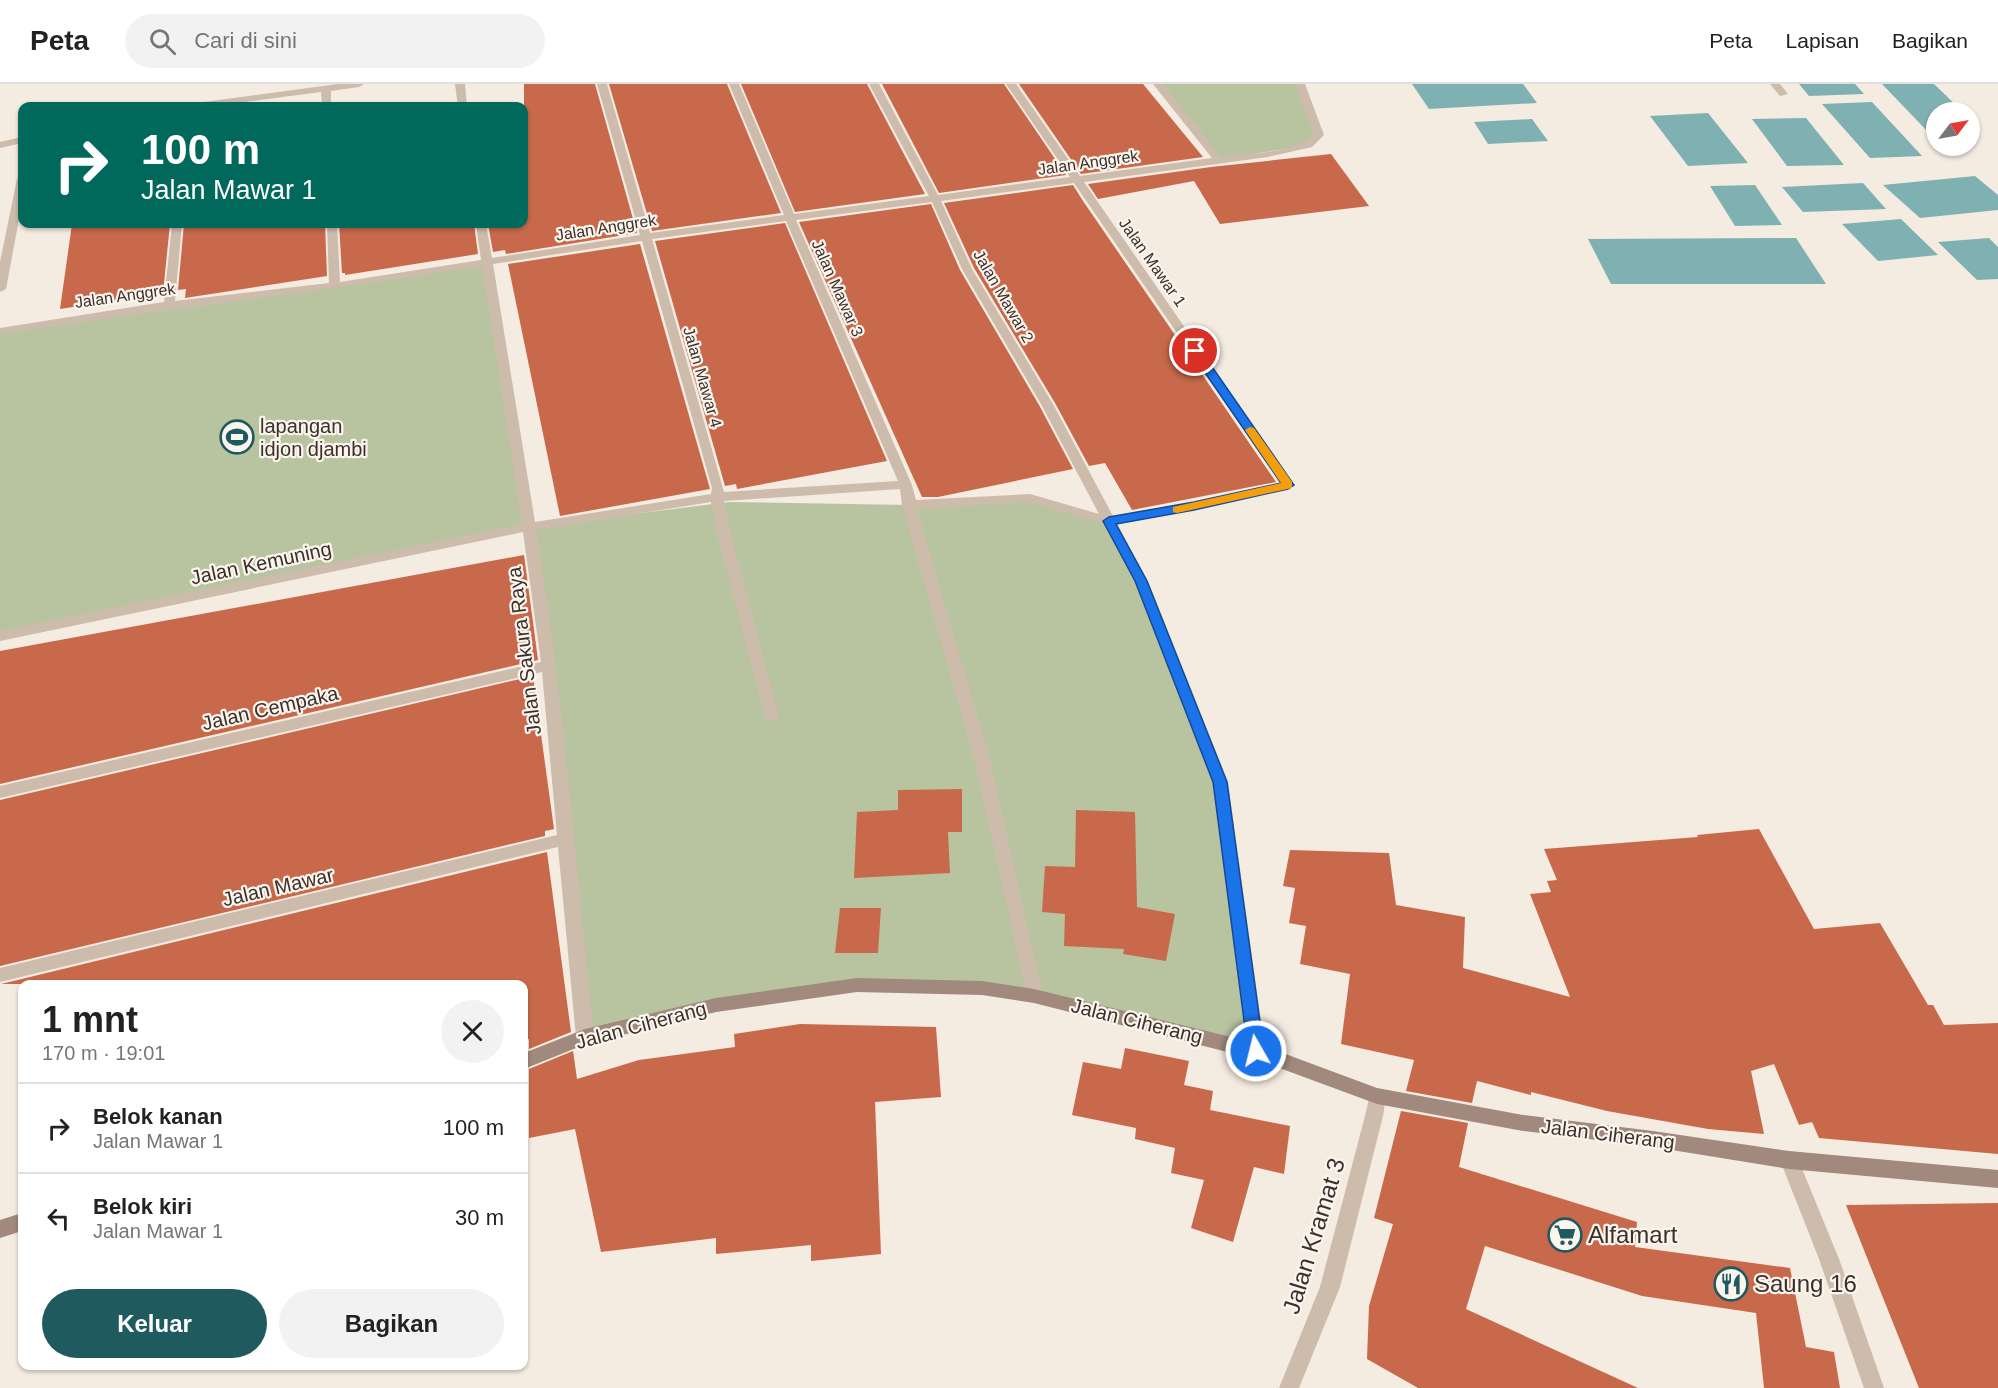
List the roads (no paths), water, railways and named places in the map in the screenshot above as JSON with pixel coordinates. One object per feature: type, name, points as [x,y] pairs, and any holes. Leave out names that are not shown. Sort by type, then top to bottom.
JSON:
[{"type":"street","points":[[227,102],[359,84]]},
{"type":"street","points":[[460,84],[462,102]]},
{"type":"street","name":"Jalan Mawar 4","points":[[602,84],[718,488],[717,497],[724,534],[772,717]]},
{"type":"street","name":"Jalan Mawar 3","points":[[734,84],[906,485],[909,505],[982,759],[1034,996]]},
{"type":"street","name":"Jalan Mawar 2","points":[[874,84],[936,200],[968,268],[1047,404],[1141,581],[1220,782],[1256,1051]]},
{"type":"street","name":"Jalan Mawar 1","points":[[1011,84],[1288,485],[1194,506],[1109,521]]},
{"type":"street","points":[[1158,84],[1218,160]]},
{"type":"street","name":"Jalan Anggrek","points":[[0,331],[169,305],[335,285],[487,263],[645,237],[1268,154],[1308,145],[1319,135],[1300,84]]},
{"type":"street","points":[[1775,84],[1783,94]]},
{"type":"street","points":[[326,89],[327,102]]},
{"type":"street","points":[[0,145],[18,141]]},
{"type":"street","points":[[0,289],[18,200]]},
{"type":"street","points":[[169,305],[177,228]]},
{"type":"street","points":[[332,228],[335,285]]},
{"type":"street","name":"Jalan Sakura Raya","points":[[482,228],[543,614],[585,1037]]},
{"type":"street","points":[[529,527],[717,497],[906,485]]},
{"type":"street","points":[[909,505],[1030,498],[1109,521]]},
{"type":"street","name":"Jalan Kemuning","points":[[0,636],[529,527]]},
{"type":"street","name":"Jalan Cempaka","points":[[0,792],[548,665]]},
{"type":"street","name":"Jalan Mawar","points":[[0,975],[567,839]]},
{"type":"street","name":"Jalan Ciherang","points":[[528,1058],[585,1037],[716,1005],[857,985],[982,988],[1034,996],[1256,1051],[1377,1096],[1523,1123],[1789,1160],[1998,1179]]},
{"type":"street","name":"Jalan Kramat 3","points":[[1289,1388],[1330,1287],[1374,1116],[1377,1096]]},
{"type":"street","points":[[1789,1160],[1829,1259],[1874,1388]]},
{"type":"street","points":[[0,1229],[18,1223]]},
{"type":"water","points":[[1412,84],[1523,84],[1537,103],[1429,109]]},
{"type":"water","points":[[1799,84],[1855,84],[1864,94],[1809,96]]},
{"type":"water","points":[[1882,84],[1934,84],[1953,102],[1926,102],[1926,130]]},
{"type":"water","points":[[1872,102],[1922,156],[1870,158],[1822,104]]},
{"type":"water","points":[[1708,113],[1748,163],[1688,166],[1650,116]]},
{"type":"water","points":[[1806,118],[1844,165],[1787,166],[1752,119]]},
{"type":"water","points":[[1532,119],[1548,141],[1488,144],[1474,122]]},
{"type":"water","points":[[1975,176],[1998,195],[1998,210],[1920,218],[1883,185]]},
{"type":"water","points":[[1863,183],[1886,209],[1803,212],[1782,187]]},
{"type":"water","points":[[1755,185],[1782,225],[1735,226],[1710,186]]},
{"type":"water","points":[[1901,219],[1938,255],[1878,261],[1842,224]]},
{"type":"water","points":[[1796,238],[1826,284],[1611,284],[1588,239]]},
{"type":"water","points":[[1989,238],[1998,247],[1998,279],[1977,280],[1938,242]]},
{"type":"place","name":"lapangan idjon djambi","points":[[237,437]]},
{"type":"place","name":"Alfamart","points":[[1565,1235]]},
{"type":"place","name":"Saung 16","points":[[1731,1284]]}]
